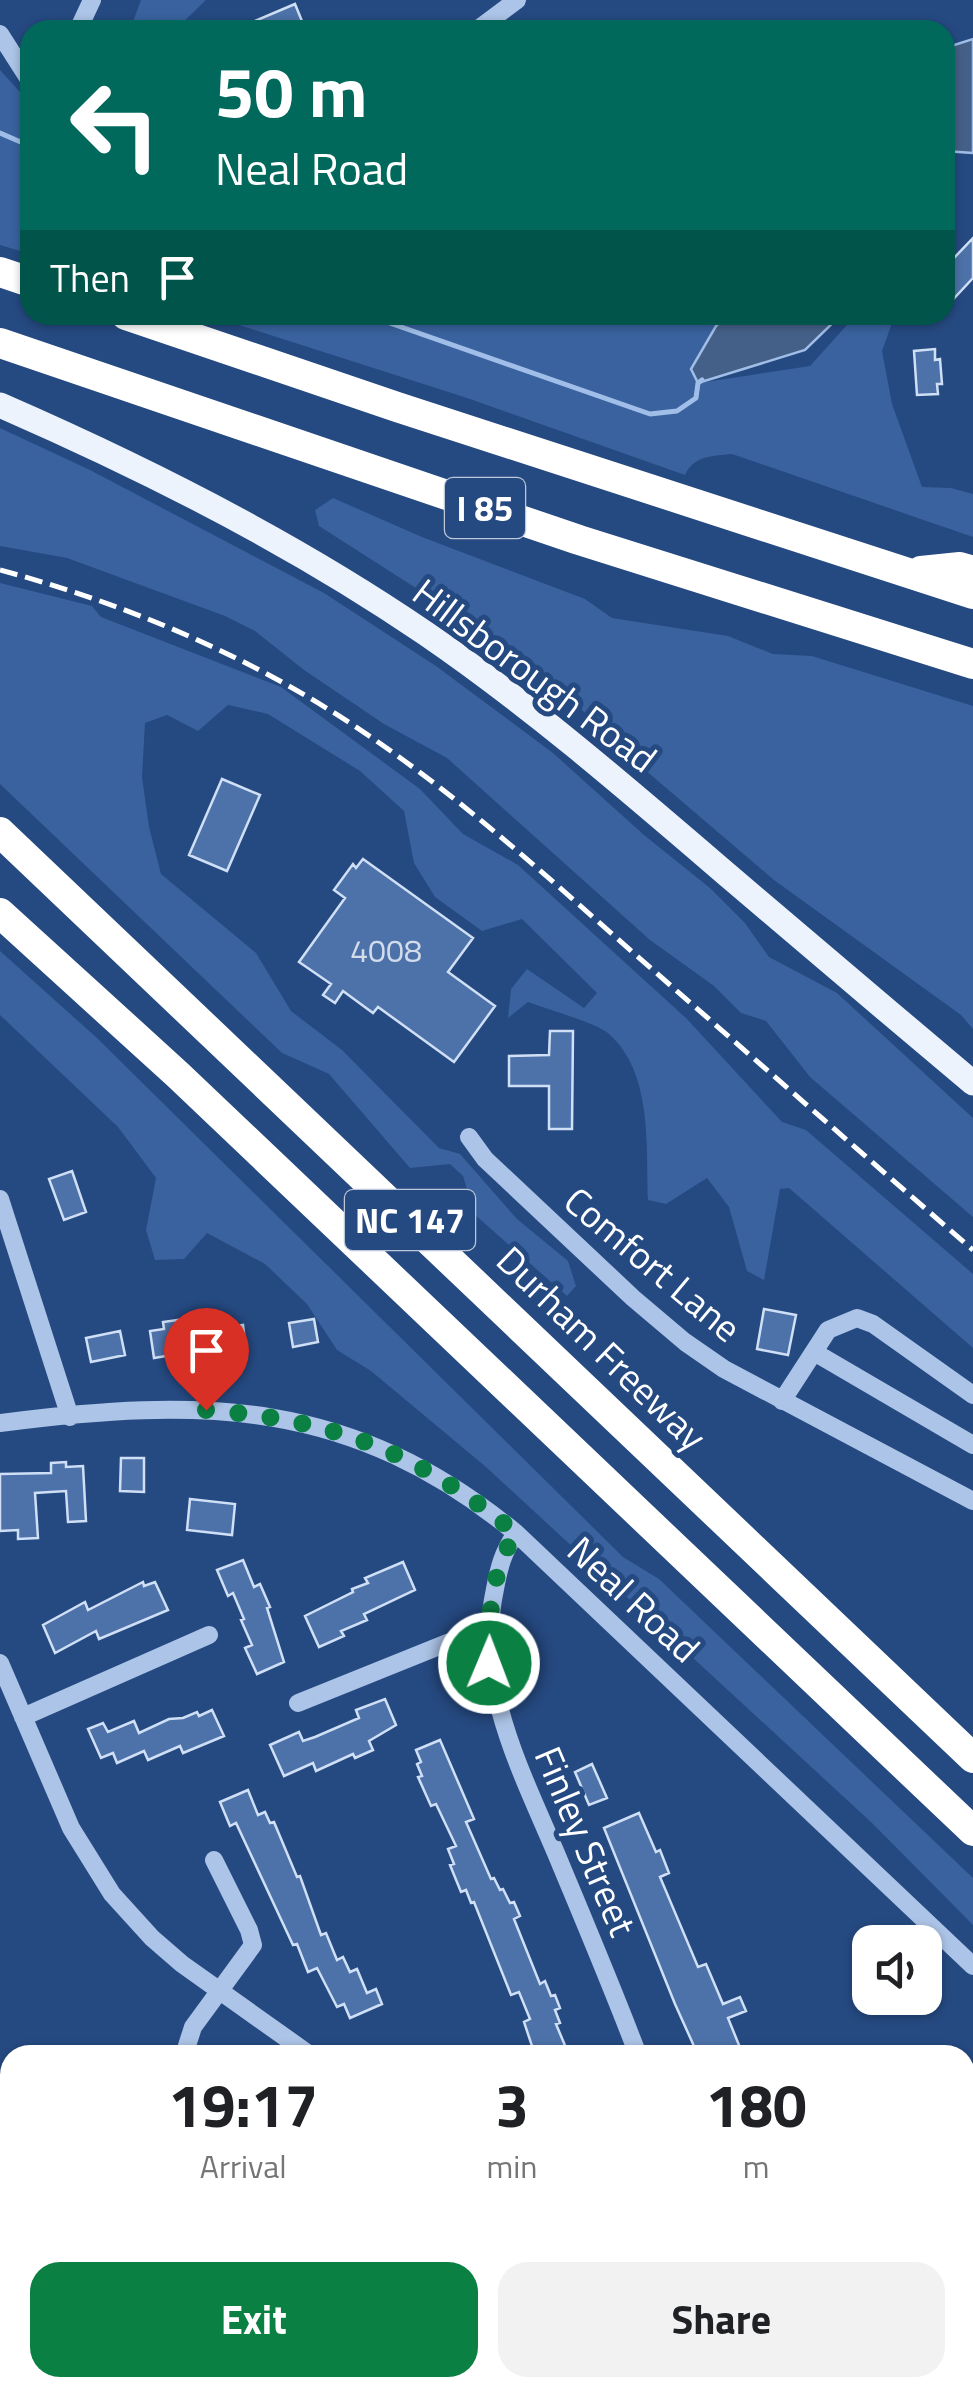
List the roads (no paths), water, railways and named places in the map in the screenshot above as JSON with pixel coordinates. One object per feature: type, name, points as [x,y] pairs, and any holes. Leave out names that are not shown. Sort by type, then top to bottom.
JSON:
[{"type":"highway","name":"I 85","points":[[156,325],[973,594]]},
{"type":"highway","name":"I 85","points":[[0,343],[579,540],[973,664]]},
{"type":"highway","points":[[903,572],[960,568],[973,572]]},
{"type":"highway","name":"Durham Freeway","points":[[0,832],[973,1758]]},
{"type":"highway","name":"NC 147","points":[[0,913],[178,1074],[973,1832]]},
{"type":"main road","name":"Hillsborough Road","points":[[0,404],[145,471],[280,544],[426,633],[518,700],[680,833],[973,1083]]},
{"type":"street","points":[[490,20],[517,0]]},
{"type":"street","points":[[0,34],[20,65]]},
{"type":"street","name":"Comfort Lane","points":[[469,1137],[485,1159],[685,1342],[782,1401],[973,1501]]},
{"type":"street","points":[[0,1200],[70,1417]]},
{"type":"street","points":[[782,1401],[828,1330],[857,1318],[872,1324],[973,1396]]},
{"type":"street","points":[[814,1352],[973,1445]]},
{"type":"street","name":"Neal Road","points":[[0,1423],[206,1410],[307,1423],[343,1433],[420,1466],[472,1498],[516,1533],[973,1966]]},
{"type":"street","name":"Finley Street","points":[[516,1533],[502,1553],[488,1633],[489,1663],[514,1760],[634,2045]]},
{"type":"street","points":[[298,1703],[447,1643],[488,1633]]},
{"type":"street","points":[[24,1717],[209,1635]]},
{"type":"street","points":[[0,1663],[71,1828],[112,1894],[164,1950],[296,2045]]},
{"type":"street","points":[[188,2045],[194,2027],[253,1945],[214,1860]]},
{"type":"waterway","points":[[0,133],[20,142]]},
{"type":"waterway","points":[[396,325],[650,414],[677,411],[696,398],[702,380]]},
{"type":"railway","points":[[0,570],[100,601],[196,640],[290,686],[378,742],[519,852],[973,1250]]}]
